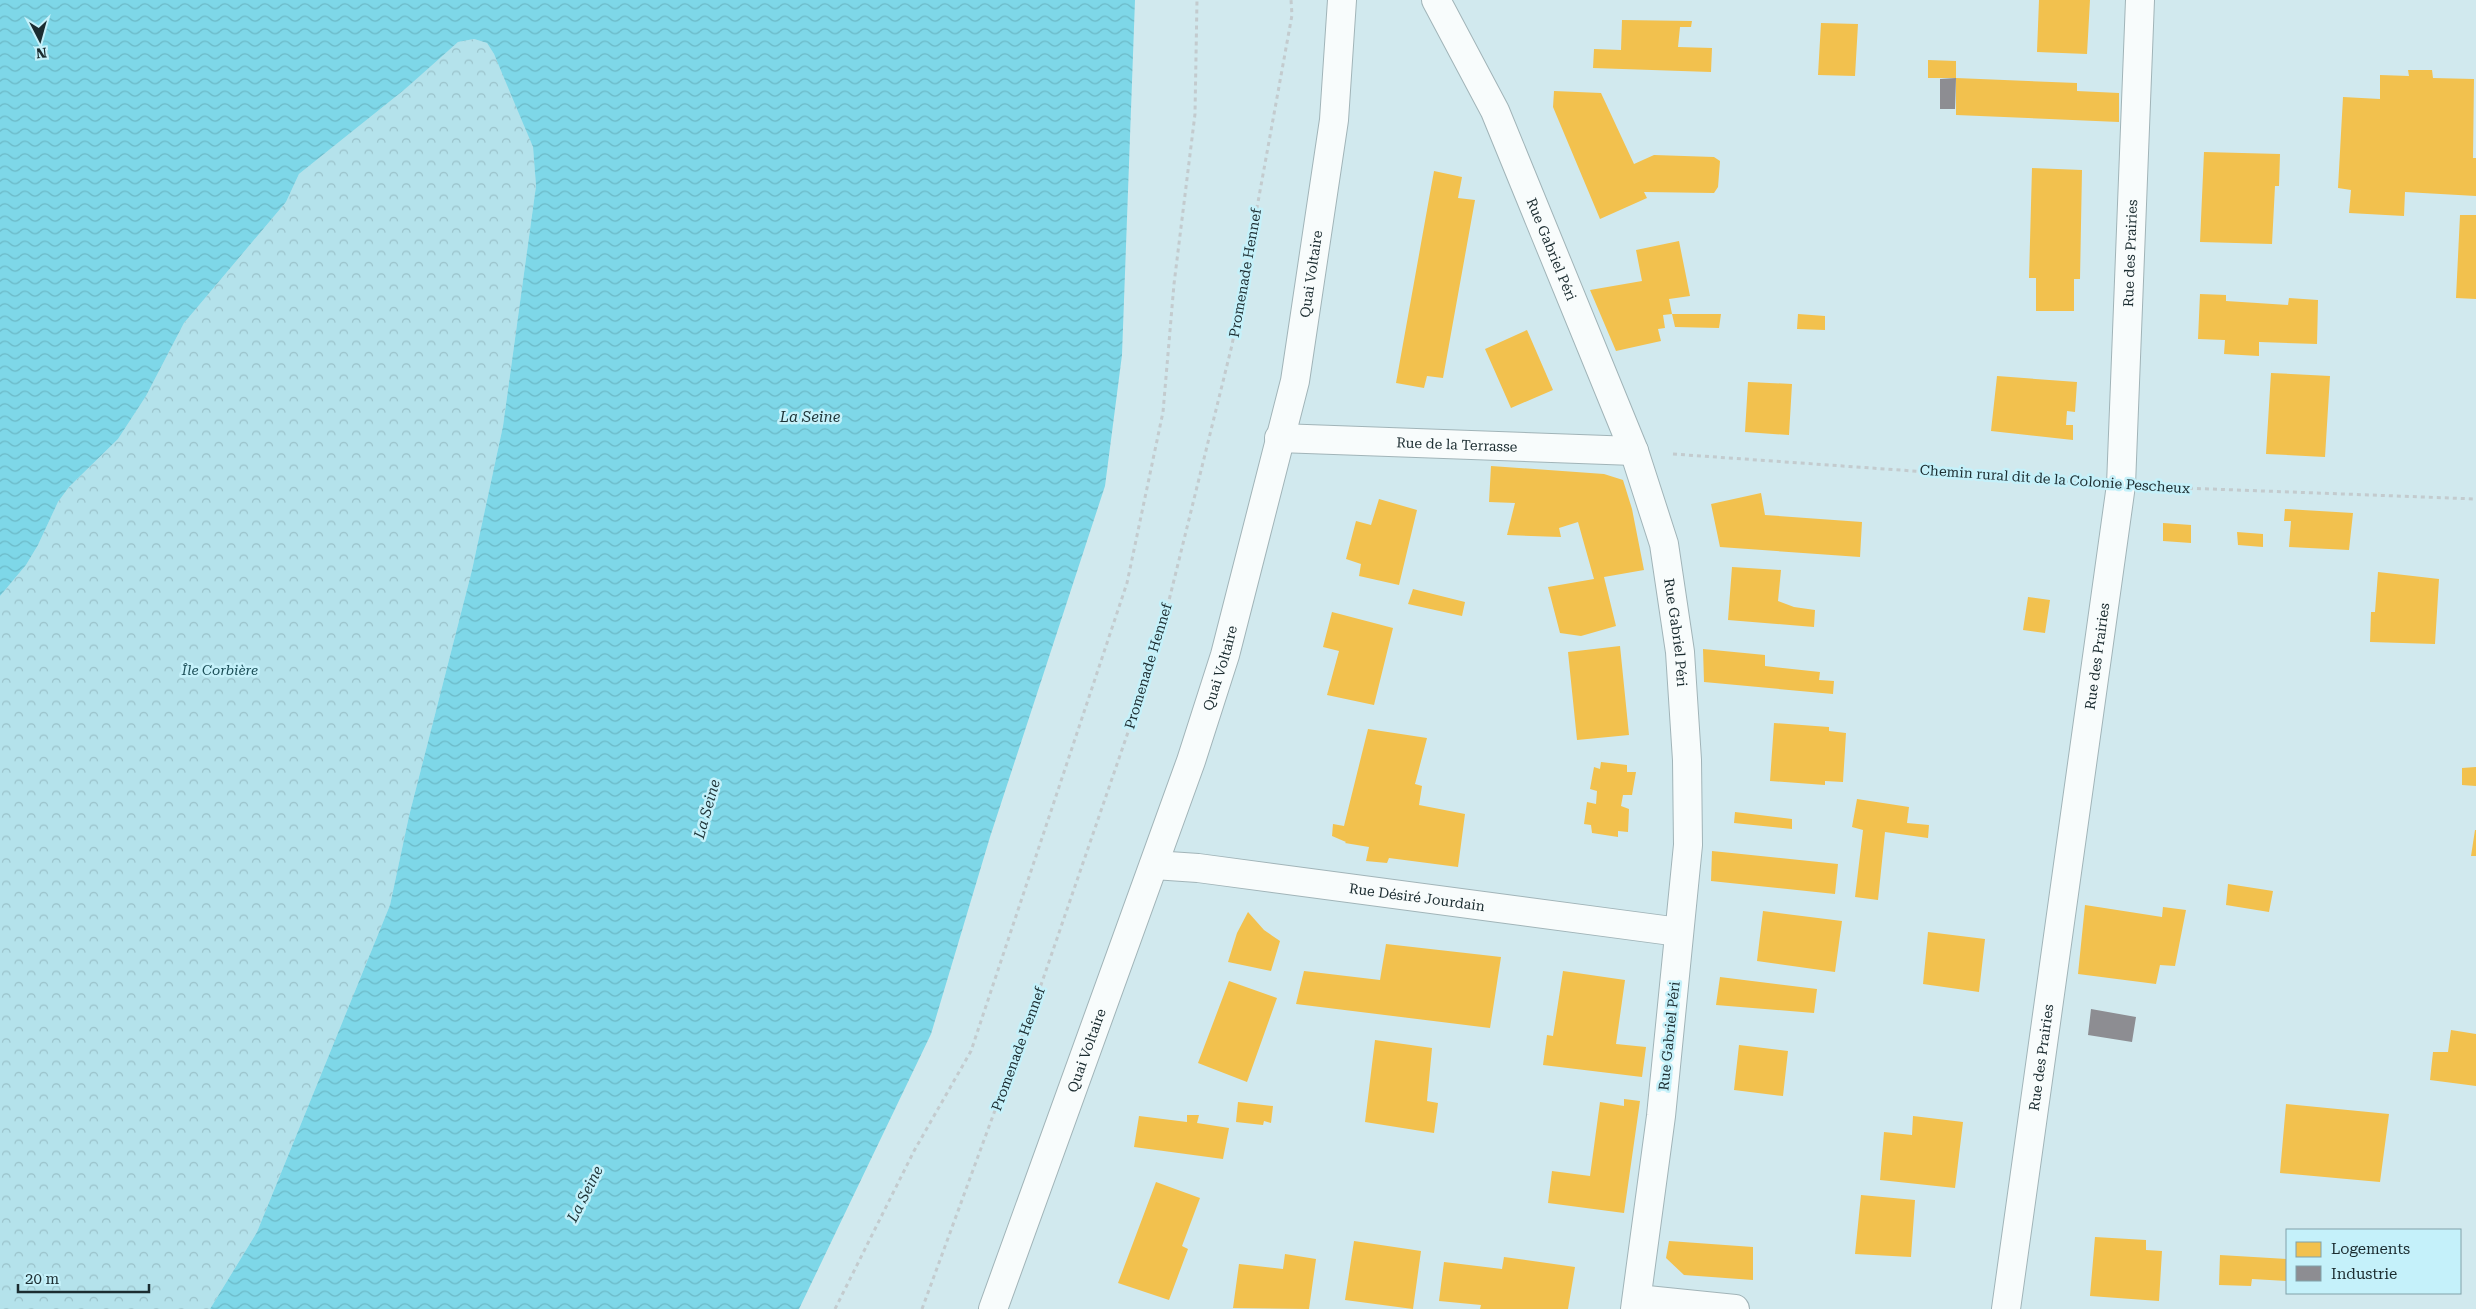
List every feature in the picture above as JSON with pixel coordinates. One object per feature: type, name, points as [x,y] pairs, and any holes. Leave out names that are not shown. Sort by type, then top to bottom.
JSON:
[{"type":"street","name":"Quai Voltaire","points":[[993,1309],[1154,866],[1191,761],[1225,655],[1295,381],[1333,130],[1342,0]]},
{"type":"street","name":"Rue Gabriel Péri","points":[[1436,0],[1496,111],[1634,451],[1664,544],[1680,652],[1687,760],[1688,845],[1661,1116],[1636,1304]]},
{"type":"street","name":"Rue des Prairies","points":[[2006,1309],[2121,485],[2140,0]]},
{"type":"street","name":"Rue de la Terrasse","points":[[1279,438],[1634,451]]},
{"type":"street","name":"Rue Désiré Jourdain","points":[[1154,866],[1198,868],[1679,932]]},
{"type":"street","points":[[1636,1304],[1735,1309]]},
{"type":"path","points":[[835,1309],[914,1152],[971,1051],[1127,583],[1163,412],[1174,284],[1195,114],[1197,0]]},
{"type":"path","name":"Promenade Hennef","points":[[922,1309],[1041,985],[1158,646],[1232,345],[1292,16],[1291,0]]},
{"type":"path","name":"Chemin rural dit de la Colonie Pescheux","points":[[1634,451],[2121,485],[2476,499]]},
{"type":"green space","name":"Île Corbière","points":[[474,39],[487,43],[494,54],[514,99],[533,147],[536,186],[503,426],[472,570],[409,816],[390,905],[257,1232],[210,1309],[0,1309],[0,596],[26,565],[38,545],[58,502],[69,487],[118,439],[146,396],[184,323],[286,202],[299,174],[404,90],[445,51],[458,42]]},
{"type":"water","name":"La Seine","points":[[0,0],[1135,0],[1122,355],[1105,486],[990,837],[931,1034],[799,1309],[210,1309],[257,1232],[390,905],[409,816],[472,570],[503,426],[536,186],[533,147],[494,54],[487,43],[474,39],[458,42],[404,90],[299,174],[286,202],[184,323],[146,396],[118,439],[69,487],[58,502],[38,545],[26,565],[0,596]]},
{"type":"building: Logements","points":[[2039,0],[2090,0],[2087,54],[2037,52]]},
{"type":"building: Logements","points":[[1622,20],[1692,21],[1691,27],[1680,27],[1678,47],[1712,48],[1711,72],[1593,68],[1594,49],[1621,50]]},
{"type":"building: Logements","points":[[1821,23],[1858,24],[1855,76],[1818,75]]},
{"type":"building: Logements","points":[[1928,60],[1956,61],[1956,78],[1928,78]]},
{"type":"building: Logements","points":[[2408,70],[2432,70],[2433,78],[2474,79],[2473,158],[2476,158],[2476,196],[2405,192],[2404,216],[2349,213],[2351,190],[2338,188],[2343,97],[2380,99],[2380,75],[2409,76]]},
{"type":"building: Logements","points":[[1956,78],[2077,83],[2077,91],[2119,93],[2119,122],[1956,115]]},
{"type":"building: Logements","points":[[1554,91],[1601,93],[1634,164],[1654,155],[1714,157],[1720,161],[1718,187],[1714,193],[1644,192],[1647,198],[1600,219],[1553,107]]},
{"type":"building: Logements","points":[[2204,152],[2280,154],[2279,186],[2275,186],[2272,244],[2200,242]]},
{"type":"building: Logements","points":[[2032,168],[2082,170],[2080,279],[2074,279],[2074,311],[2036,311],[2036,278],[2029,278]]},
{"type":"building: Logements","points":[[1434,171],[1462,177],[1458,198],[1475,200],[1443,378],[1427,376],[1424,388],[1396,383]]},
{"type":"building: Logements","points":[[2460,215],[2476,215],[2476,299],[2456,298]]},
{"type":"building: Logements","points":[[1679,241],[1690,296],[1669,299],[1672,314],[1663,315],[1665,328],[1658,329],[1661,341],[1616,351],[1590,290],[1642,281],[1636,250]]},
{"type":"building: Logements","points":[[2200,294],[2226,295],[2226,301],[2288,305],[2289,298],[2318,300],[2317,344],[2259,342],[2259,356],[2224,354],[2225,340],[2198,339]]},
{"type":"building: Logements","points":[[1672,314],[1721,314],[1719,328],[1675,327]]},
{"type":"building: Logements","points":[[1798,314],[1825,316],[1825,330],[1797,329]]},
{"type":"building: Logements","points":[[1527,330],[1553,390],[1511,408],[1485,349]]},
{"type":"building: Logements","points":[[2271,373],[2330,376],[2325,457],[2266,454]]},
{"type":"building: Logements","points":[[1997,376],[2077,382],[2075,412],[2067,411],[2066,425],[2073,425],[2073,440],[1991,431]]},
{"type":"building: Logements","points":[[1748,382],[1792,384],[1789,435],[1745,432]]},
{"type":"building: Logements","points":[[1491,466],[1604,474],[1623,480],[1632,509],[1644,570],[1604,577],[1616,626],[1581,636],[1560,633],[1548,587],[1594,579],[1578,522],[1559,528],[1561,537],[1507,535],[1515,503],[1489,502]]},
{"type":"building: Logements","points":[[1761,493],[1765,515],[1862,522],[1860,557],[1720,547],[1711,504]]},
{"type":"building: Logements","points":[[1379,499],[1417,510],[1399,585],[1359,576],[1361,564],[1346,559],[1356,521],[1371,525]]},
{"type":"building: Logements","points":[[2285,509],[2353,513],[2349,550],[2289,547],[2291,521],[2284,521]]},
{"type":"building: Logements","points":[[2163,523],[2191,525],[2191,543],[2163,541]]},
{"type":"building: Logements","points":[[2237,532],[2263,534],[2263,547],[2238,545]]},
{"type":"building: Logements","points":[[1732,567],[1781,570],[1778,601],[1794,607],[1815,610],[1814,627],[1728,620]]},
{"type":"building: Logements","points":[[2378,572],[2439,579],[2435,644],[2370,642],[2371,612],[2375,612]]},
{"type":"building: Logements","points":[[1413,589],[1465,602],[1462,616],[1408,604]]},
{"type":"building: Logements","points":[[2028,597],[2050,600],[2045,633],[2023,630]]},
{"type":"building: Logements","points":[[1332,612],[1393,628],[1374,705],[1327,695],[1339,651],[1323,647]]},
{"type":"building: Logements","points":[[1620,646],[1629,735],[1577,740],[1568,652]]},
{"type":"building: Logements","points":[[1703,649],[1765,655],[1765,666],[1820,672],[1819,680],[1834,681],[1833,694],[1704,682]]},
{"type":"building: Logements","points":[[1774,723],[1829,727],[1829,731],[1846,733],[1843,782],[1825,781],[1825,785],[1770,781]]},
{"type":"building: Logements","points":[[1368,729],[1427,738],[1415,784],[1422,786],[1419,805],[1465,814],[1458,867],[1389,858],[1387,863],[1366,861],[1369,847],[1345,843],[1332,836],[1333,824],[1344,826]]},
{"type":"building: Logements","points":[[1601,762],[1627,765],[1627,772],[1636,772],[1632,795],[1623,795],[1621,806],[1629,809],[1628,832],[1618,831],[1618,837],[1592,833],[1591,825],[1584,824],[1587,802],[1596,804],[1597,791],[1590,789],[1594,767],[1600,769]]},
{"type":"building: Logements","points":[[2476,767],[2476,786],[2462,785],[2462,768]]},
{"type":"building: Logements","points":[[1857,799],[1909,807],[1907,823],[1929,825],[1928,838],[1885,832],[1878,900],[1855,897],[1863,830],[1852,827]]},
{"type":"building: Logements","points":[[1735,812],[1792,819],[1792,829],[1734,823]]},
{"type":"building: Logements","points":[[2475,830],[2476,856],[2471,856]]},
{"type":"building: Logements","points":[[1712,851],[1838,864],[1835,894],[1711,881]]},
{"type":"building: Logements","points":[[2228,884],[2273,891],[2269,912],[2226,905]]},
{"type":"building: Logements","points":[[2085,905],[2162,917],[2163,907],[2186,910],[2175,966],[2160,965],[2156,984],[2078,974]]},
{"type":"building: Logements","points":[[1763,911],[1842,921],[1835,972],[1757,961]]},
{"type":"building: Logements","points":[[1248,912],[1264,930],[1280,941],[1271,971],[1228,962],[1237,933]]},
{"type":"building: Logements","points":[[1928,932],[1985,939],[1979,992],[1923,984]]},
{"type":"building: Logements","points":[[1386,944],[1501,957],[1490,1028],[1296,1004],[1304,971],[1380,980]]},
{"type":"building: Logements","points":[[1563,971],[1625,980],[1616,1044],[1646,1047],[1642,1077],[1543,1065],[1547,1035],[1553,1036]]},
{"type":"building: Logements","points":[[1720,977],[1817,989],[1814,1013],[1716,1005]]},
{"type":"building: Logements","points":[[1229,981],[1277,998],[1247,1082],[1198,1063]]},
{"type":"building: Logements","points":[[2451,1030],[2476,1034],[2476,1086],[2430,1080],[2433,1052],[2448,1052]]},
{"type":"building: Logements","points":[[1375,1040],[1432,1048],[1427,1101],[1438,1103],[1434,1133],[1365,1122]]},
{"type":"building: Logements","points":[[1739,1045],[1788,1051],[1783,1096],[1734,1090]]},
{"type":"building: Logements","points":[[1624,1099],[1640,1101],[1624,1213],[1548,1203],[1552,1171],[1590,1176],[1600,1102],[1624,1106]]},
{"type":"building: Logements","points":[[1238,1102],[1273,1106],[1271,1123],[1264,1121],[1263,1125],[1236,1122]]},
{"type":"building: Logements","points":[[2286,1104],[2389,1114],[2380,1182],[2280,1173]]},
{"type":"building: Logements","points":[[1187,1115],[1199,1115],[1197,1123],[1229,1128],[1223,1159],[1134,1147],[1139,1116],[1187,1122]]},
{"type":"building: Logements","points":[[1913,1116],[1963,1122],[1955,1188],[1880,1180],[1884,1132],[1912,1135]]},
{"type":"building: Logements","points":[[1156,1182],[1200,1198],[1182,1246],[1188,1249],[1169,1300],[1118,1283]]},
{"type":"building: Logements","points":[[1861,1195],[1915,1200],[1911,1257],[1855,1254]]},
{"type":"building: Logements","points":[[2095,1237],[2146,1240],[2146,1250],[2162,1251],[2159,1301],[2090,1296]]},
{"type":"building: Logements","points":[[1354,1241],[1421,1251],[1413,1309],[1345,1300]]},
{"type":"building: Logements","points":[[1669,1241],[1753,1247],[1753,1280],[1684,1275],[1666,1258]]},
{"type":"building: Logements","points":[[1285,1254],[1316,1259],[1309,1309],[1233,1308],[1239,1264],[1283,1269]]},
{"type":"building: Logements","points":[[2220,1255],[2286,1259],[2286,1281],[2252,1279],[2251,1286],[2219,1285]]},
{"type":"building: Logements","points":[[1504,1257],[1575,1267],[1568,1309],[1480,1309],[1481,1305],[1439,1301],[1444,1262],[1502,1269]]},
{"type":"building: Industrie","points":[[1956,78],[1955,109],[1940,109],[1940,79]]},
{"type":"building: Industrie","points":[[2091,1009],[2136,1017],[2132,1042],[2088,1035]]}]
